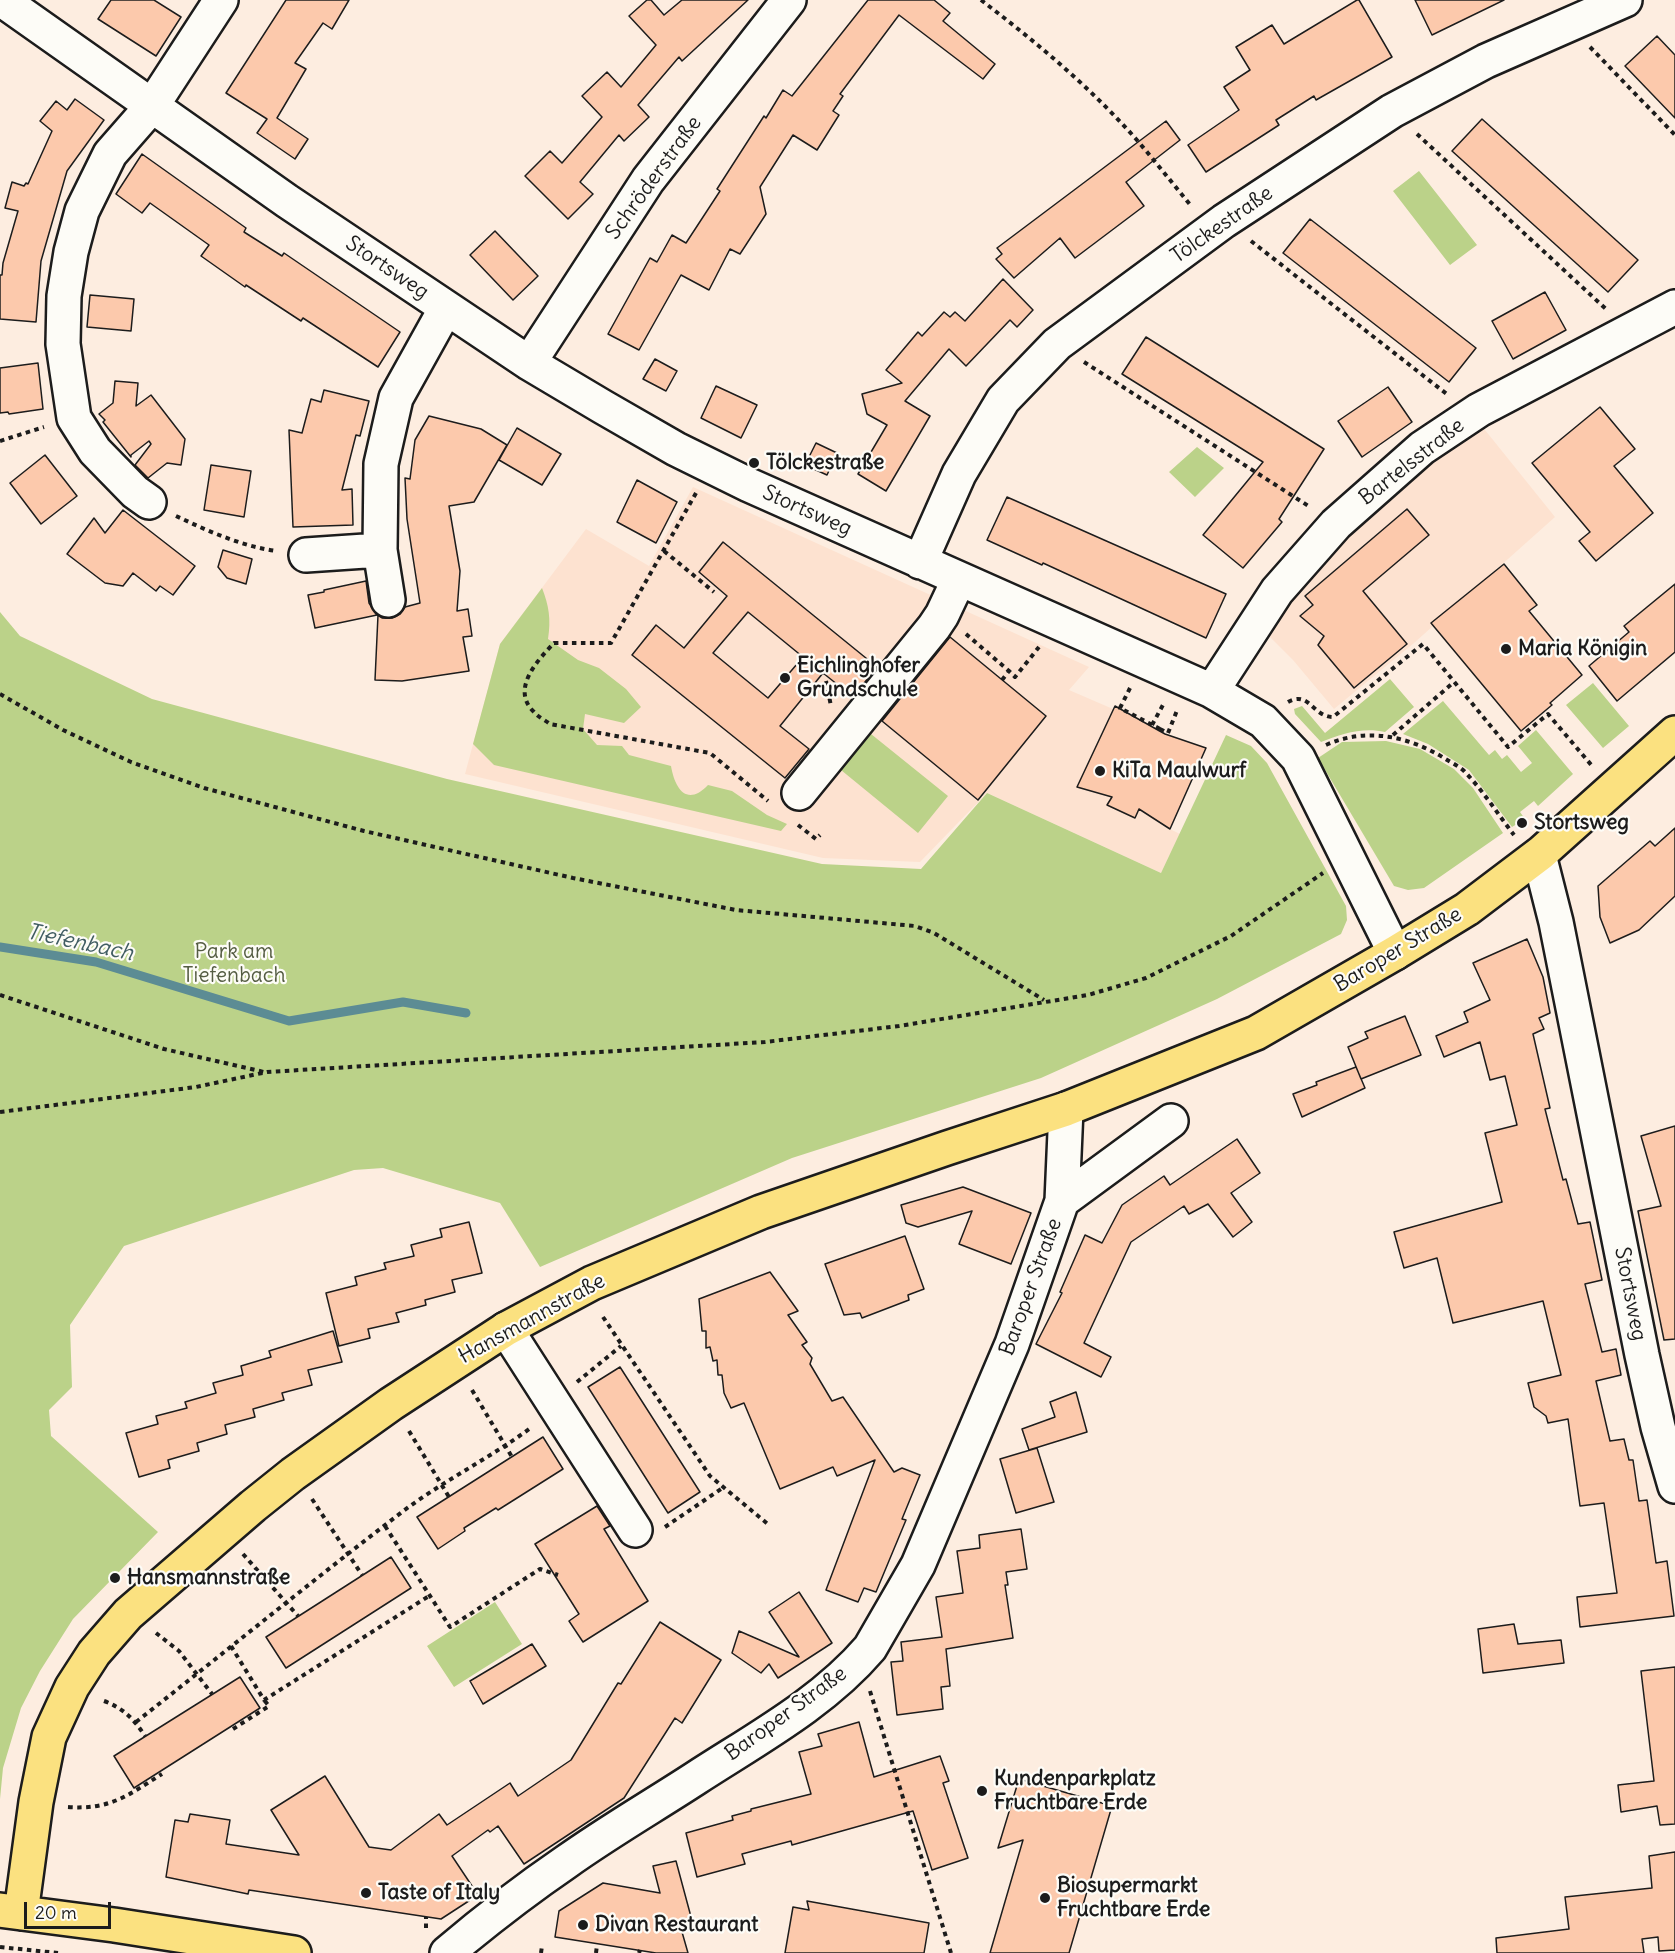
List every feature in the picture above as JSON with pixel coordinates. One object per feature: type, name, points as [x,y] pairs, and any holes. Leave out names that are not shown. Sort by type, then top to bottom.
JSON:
[{"type":"main road","name":"Baroper Straße","points":[[1066,1109],[1256,1033],[1467,909],[1535,857],[1675,733]]},
{"type":"main road","name":"Hansmannstraße","points":[[10,1911],[49,1737],[72,1687],[94,1653],[128,1614],[293,1474],[391,1404],[506,1329],[592,1283],[761,1212],[1066,1109]]},
{"type":"main road","points":[[10,1911],[286,1952]]},
{"type":"street","name":"Stortsweg","points":[[2,0],[287,201],[529,363],[603,407],[711,467],[1212,691],[1263,721],[1298,758],[1395,953]]},
{"type":"street","points":[[149,502],[135,492],[95,451],[74,418],[63,344],[64,296],[71,252],[82,211],[110,154],[152,106],[221,0]]},
{"type":"street","name":"Schröderstraße","points":[[529,363],[648,180],[789,0]]},
{"type":"street","name":"Tölckestraße","points":[[920,562],[959,474],[1003,399],[1057,344],[1218,225],[1392,111],[1486,60],[1625,0]]},
{"type":"street","name":"Bartelsstraße","points":[[1212,691],[1277,591],[1336,524],[1422,448],[1473,414],[1675,307]]},
{"type":"street","points":[[388,600],[380,550],[381,464],[396,398],[446,308]]},
{"type":"street","points":[[306,555],[380,550]]},
{"type":"street","points":[[791,802],[942,615],[958,579]]},
{"type":"street","name":"Stortsweg","points":[[1535,857],[1558,933],[1642,1355],[1658,1427],[1675,1486]]},
{"type":"street","name":"Baroper Straße","points":[[447,1953],[483,1923],[566,1862],[772,1729],[824,1692],[870,1648],[918,1565],[1012,1344],[1062,1201],[1066,1109]]},
{"type":"street","name":"Baroper Straße","points":[[1062,1201],[1171,1121]]},
{"type":"street","points":[[506,1329],[635,1530]]},
{"type":"path","points":[[981,0],[1077,80],[1218,225],[1473,414]]},
{"type":"path","points":[[1567,24],[1675,135]]},
{"type":"path","points":[[1392,111],[1630,331]]},
{"type":"path","points":[[1057,344],[1336,524]]},
{"type":"path","points":[[0,441],[74,418]]},
{"type":"path","points":[[711,467],[611,643],[554,643],[534,664],[526,681],[525,699],[533,712],[550,724],[710,753],[791,802],[816,840],[820,835]]},
{"type":"path","points":[[149,502],[203,529],[255,549],[306,555]]},
{"type":"path","points":[[664,551],[714,592]]},
{"type":"path","points":[[942,615],[1016,676],[1058,623]]},
{"type":"path","points":[[1263,721],[1292,699],[1302,698],[1307,700],[1319,714],[1333,717],[1423,644],[1508,747],[1547,712],[1613,790]]},
{"type":"path","points":[[1142,660],[1120,708],[1168,733],[1177,710]]},
{"type":"path","points":[[1002,680],[1009,671]]},
{"type":"path","points":[[1392,736],[1454,682]]},
{"type":"path","points":[[0,694],[63,730],[131,762],[204,788],[364,831],[573,878],[736,910],[915,926],[934,933],[1045,1001]]},
{"type":"path","points":[[1152,725],[1164,704]]},
{"type":"path","points":[[1298,758],[1342,738],[1372,735],[1392,736],[1425,746],[1461,768],[1535,857]]},
{"type":"path","points":[[0,1112],[196,1087],[267,1072],[765,1042],[899,1026],[1088,995],[1146,978],[1231,936],[1348,855]]},
{"type":"path","points":[[0,995],[164,1049],[267,1072]]},
{"type":"path","points":[[603,1317],[710,1476],[769,1525]]},
{"type":"path","points":[[576,1383],[621,1346]]},
{"type":"path","points":[[472,1390],[512,1457]]},
{"type":"path","points":[[136,1722],[404,1511],[506,1446],[540,1420]]},
{"type":"path","points":[[409,1431],[449,1497]]},
{"type":"path","points":[[635,1530],[647,1538],[724,1487]]},
{"type":"path","points":[[312,1499],[362,1575]]},
{"type":"path","points":[[385,1526],[451,1629],[540,1569],[558,1575]]},
{"type":"path","points":[[243,1553],[298,1616]]},
{"type":"path","points":[[264,1700],[429,1596]]},
{"type":"path","points":[[156,1633],[179,1651],[212,1694]]},
{"type":"path","points":[[231,1646],[269,1706],[233,1729]]},
{"type":"path","points":[[861,1659],[951,1953]]},
{"type":"path","points":[[104,1701],[125,1712],[136,1722],[145,1737]]},
{"type":"path","points":[[68,1807],[104,1806],[118,1801],[162,1774]]},
{"type":"path","points":[[426,1917],[426,1928]]},
{"type":"path","points":[[596,1953],[597,1944]]},
{"type":"path","points":[[541,1953],[542,1946]]},
{"type":"path","points":[[0,1947],[58,1953]]},
{"type":"shaded area","points":[[1481,425],[1555,517],[1414,643],[1334,709],[1293,660],[1263,630],[1318,564],[1393,489]]},
{"type":"shaded area","name":"Eichlinghofer Grundschule","points":[[693,487],[1089,667],[1069,690],[1113,709],[1115,706],[1165,734],[1206,748],[1170,829],[1180,834],[1161,873],[987,793],[920,862],[823,858],[465,774],[500,644],[586,529],[649,566]]},
{"type":"green space","points":[[1419,171],[1477,245],[1450,265],[1393,191]]},
{"type":"green space","points":[[1197,447],[1224,468],[1195,497],[1169,472]]},
{"type":"green space","points":[[542,588],[549,613],[548,639],[578,660],[599,668],[626,689],[641,707],[624,723],[585,714],[583,729],[597,745],[622,746],[629,755],[671,766],[679,788],[688,795],[694,795],[708,785],[732,791],[767,815],[787,824],[781,831],[494,765],[473,744],[500,644]]},
{"type":"green space","name":"Park am Tiefenbach","points":[[0,612],[20,636],[152,699],[447,779],[822,864],[921,869],[987,793],[1161,873],[1226,735],[1251,746],[1267,763],[1346,906],[1347,920],[1341,934],[1217,999],[1041,1078],[792,1158],[540,1267],[500,1203],[383,1168],[354,1170],[124,1246],[70,1325],[72,1387],[49,1410],[51,1436],[158,1532],[73,1619],[40,1671],[21,1708],[3,1768],[0,1799]]},
{"type":"green space","points":[[1390,679],[1414,707],[1385,732],[1360,731],[1321,742],[1295,714],[1294,709],[1302,706],[1325,733]]},
{"type":"green space","points":[[1593,683],[1629,726],[1603,748],[1566,705]]},
{"type":"green space","points":[[1443,701],[1489,755],[1495,750],[1502,759],[1507,755],[1521,772],[1532,763],[1518,746],[1536,730],[1573,774],[1538,806],[1534,801],[1520,812],[1525,819],[1512,827],[1469,770],[1428,744],[1403,734]]},
{"type":"green space","points":[[871,734],[948,796],[918,833],[841,770]]},
{"type":"green space","points":[[1386,741],[1420,749],[1454,769],[1473,788],[1503,833],[1424,888],[1408,890],[1394,886],[1318,758],[1342,742]]},
{"type":"green space","points":[[495,1602],[522,1644],[454,1687],[427,1646]]},
{"type":"building","points":[[111,0],[154,0],[181,17],[156,56],[98,19]]},
{"type":"building","points":[[286,0],[349,0],[332,29],[323,23],[295,63],[306,69],[277,118],[308,139],[295,159],[257,133],[267,119],[226,93]]},
{"type":"building","points":[[647,0],[651,0],[664,15],[682,0],[748,0],[682,61],[679,57],[638,105],[649,117],[624,141],[619,135],[580,182],[593,194],[568,219],[525,176],[550,151],[562,163],[602,117],[582,96],[607,72],[621,87],[656,45],[629,16]]},
{"type":"building","points":[[868,0],[934,0],[950,13],[943,21],[995,64],[983,79],[899,15],[840,94],[843,96],[833,111],[839,115],[817,150],[793,135],[760,187],[766,214],[740,254],[730,249],[709,290],[681,275],[639,350],[608,334],[650,258],[657,262],[672,235],[686,243],[720,191],[717,189],[783,90],[792,96]]},
{"type":"building","points":[[1357,0],[1392,57],[1316,100],[1314,96],[1276,120],[1279,125],[1206,172],[1188,145],[1239,110],[1224,87],[1250,70],[1236,47],[1272,25],[1284,44]]},
{"type":"building","points":[[1415,0],[1504,0],[1432,35]]},
{"type":"building","points":[[1657,36],[1675,55],[1675,118],[1625,66]]},
{"type":"building","points":[[75,99],[104,120],[67,171],[41,261],[36,322],[0,319],[0,275],[2,275],[3,263],[18,211],[5,208],[12,182],[24,186],[28,184],[52,131],[40,121],[56,101],[67,110]]},
{"type":"building","points":[[1482,119],[1638,260],[1608,292],[1452,151]]},
{"type":"building","points":[[1166,121],[1180,140],[1126,182],[1144,206],[1075,258],[1060,238],[1014,278],[996,259],[1002,254],[997,248]]},
{"type":"building","points":[[142,154],[246,228],[244,232],[282,256],[284,253],[400,332],[378,367],[303,318],[301,321],[246,285],[245,287],[201,256],[209,245],[150,203],[142,213],[116,194]]},
{"type":"building","points":[[1310,219],[1476,348],[1449,382],[1283,253]]},
{"type":"building","points":[[495,231],[538,276],[513,300],[470,255]]},
{"type":"building","points":[[1003,279],[1033,310],[1017,327],[1010,320],[966,366],[949,349],[905,401],[930,416],[886,491],[858,474],[887,425],[867,414],[862,394],[902,383],[886,370],[918,332],[922,336],[944,312],[950,317],[955,312],[965,321]]},
{"type":"building","points":[[1545,292],[1566,330],[1513,359],[1492,321]]},
{"type":"building","points":[[90,295],[134,299],[131,331],[87,327]]},
{"type":"building","points":[[1146,337],[1324,449],[1279,519],[1282,522],[1243,568],[1203,535],[1263,462],[1122,374]]},
{"type":"building","points":[[655,359],[677,371],[666,391],[643,379]]},
{"type":"building","points":[[38,363],[43,409],[9,414],[8,412],[0,413],[0,368]]},
{"type":"building","points":[[115,381],[138,383],[136,406],[151,395],[185,439],[181,465],[167,463],[148,478],[135,465],[151,444],[149,441],[131,457],[99,414],[113,403]]},
{"type":"building","points":[[716,386],[757,405],[741,438],[701,418]]},
{"type":"building","points":[[1388,387],[1412,422],[1362,457],[1338,421]]},
{"type":"building","points":[[324,390],[369,401],[360,436],[356,435],[342,490],[352,489],[353,525],[293,527],[289,430],[302,433],[311,399],[321,402]]},
{"type":"building","points":[[1600,407],[1635,449],[1614,466],[1653,513],[1596,561],[1579,541],[1590,532],[1532,463]]},
{"type":"building","points":[[429,416],[481,429],[507,445],[474,502],[449,506],[460,571],[457,611],[468,609],[472,636],[463,637],[469,671],[402,681],[375,680],[378,615],[382,618],[392,618],[400,614],[405,607],[420,603],[407,519],[405,478],[410,479],[415,440]]},
{"type":"building","points":[[517,428],[561,454],[542,485],[499,460]]},
{"type":"building","points":[[816,443],[837,453],[827,475],[805,465]]},
{"type":"building","points":[[45,455],[77,496],[41,524],[10,483]]},
{"type":"building","points":[[211,465],[251,471],[244,517],[204,510]]},
{"type":"building","points":[[637,480],[677,502],[656,543],[617,522]]},
{"type":"building","points":[[1007,497],[1226,594],[1206,638],[1043,563],[1042,565],[987,540]]},
{"type":"building","points":[[1407,509],[1429,535],[1363,591],[1407,644],[1354,688],[1318,645],[1324,636],[1300,616],[1313,605],[1305,596]]},
{"type":"building","points":[[123,510],[195,566],[173,595],[160,586],[156,591],[133,573],[123,586],[105,583],[67,554],[94,518],[105,533]]},
{"type":"building","points":[[723,542],[877,667],[853,697],[823,673],[780,726],[809,749],[785,778],[632,655],[656,625],[684,648],[727,596],[699,572]],"holes":[[[748,612],[803,657],[768,698],[713,653]]]},
{"type":"building","points":[[223,550],[252,559],[246,584],[227,578],[218,567]]},
{"type":"building","name":"Maria Königin","points":[[1504,564],[1537,605],[1529,611],[1582,675],[1550,703],[1552,705],[1521,731],[1431,623]]},
{"type":"building","points":[[366,581],[369,603],[377,615],[315,628],[308,595]]},
{"type":"building","points":[[1675,584],[1675,652],[1617,701],[1589,666],[1629,632],[1624,626]]},
{"type":"building","points":[[950,637],[1046,716],[978,800],[882,721]]},
{"type":"building","points":[[1115,706],[1165,734],[1206,748],[1170,829],[1139,809],[1135,818],[1107,805],[1112,797],[1077,787]]},
{"type":"building","points":[[1675,828],[1675,896],[1639,930],[1610,943],[1600,917],[1598,886],[1650,841],[1655,846]]},
{"type":"building","points":[[1527,939],[1543,977],[1550,1013],[1539,1018],[1544,1029],[1533,1034],[1550,1108],[1545,1109],[1563,1180],[1566,1179],[1578,1224],[1590,1222],[1602,1280],[1585,1284],[1602,1352],[1616,1349],[1621,1375],[1596,1381],[1610,1441],[1624,1439],[1629,1460],[1633,1460],[1639,1501],[1647,1500],[1656,1563],[1667,1561],[1674,1616],[1580,1627],[1577,1597],[1617,1593],[1604,1503],[1580,1506],[1568,1419],[1548,1423],[1546,1416],[1534,1407],[1528,1383],[1561,1375],[1543,1301],[1453,1323],[1437,1258],[1404,1268],[1394,1232],[1502,1202],[1485,1133],[1517,1125],[1505,1076],[1490,1080],[1480,1042],[1444,1057],[1436,1036],[1468,1022],[1464,1012],[1490,1000],[1473,963]]},
{"type":"building","points":[[1405,1016],[1421,1055],[1361,1079],[1348,1047],[1368,1038],[1365,1032]]},
{"type":"building","points":[[1356,1067],[1365,1088],[1302,1117],[1293,1094],[1317,1085],[1316,1082]]},
{"type":"building","points":[[1675,1126],[1675,1339],[1664,1340],[1638,1211],[1661,1206],[1641,1136]]},
{"type":"building","points":[[1237,1139],[1260,1173],[1231,1193],[1252,1222],[1233,1237],[1208,1204],[1189,1214],[1184,1206],[1131,1242],[1084,1343],[1111,1357],[1101,1377],[1036,1344],[1062,1293],[1060,1292],[1085,1235],[1102,1243],[1122,1205],[1164,1176],[1170,1185]]},
{"type":"building","points":[[963,1187],[1031,1213],[1011,1264],[959,1244],[972,1211],[918,1227],[906,1223],[901,1205]]},
{"type":"building","points":[[469,1222],[482,1273],[452,1280],[455,1292],[425,1300],[426,1305],[396,1313],[399,1322],[368,1329],[370,1338],[339,1346],[326,1293],[357,1285],[355,1277],[386,1269],[384,1263],[414,1256],[411,1245],[442,1237],[440,1229]]},
{"type":"building","points":[[905,1236],[924,1289],[908,1295],[909,1300],[862,1318],[860,1313],[844,1315],[825,1264]]},
{"type":"building","points":[[770,1272],[798,1311],[788,1315],[807,1342],[802,1345],[812,1358],[810,1364],[832,1401],[843,1397],[894,1472],[902,1468],[920,1475],[902,1519],[906,1520],[876,1592],[864,1588],[858,1602],[826,1590],[875,1460],[837,1476],[833,1467],[780,1489],[744,1403],[731,1408],[724,1393],[722,1375],[718,1375],[717,1360],[713,1361],[710,1347],[706,1348],[706,1331],[702,1331],[699,1299]]},
{"type":"building","points":[[333,1331],[342,1362],[308,1370],[312,1385],[282,1393],[284,1400],[253,1409],[255,1417],[225,1425],[227,1434],[197,1443],[199,1451],[168,1460],[170,1468],[139,1477],[126,1433],[158,1424],[156,1416],[187,1408],[185,1402],[216,1393],[213,1383],[243,1375],[241,1366],[271,1357],[269,1351]]},
{"type":"building","points":[[620,1367],[700,1492],[668,1513],[588,1387]]},
{"type":"building","points":[[1076,1392],[1087,1432],[1029,1450],[1022,1429],[1055,1417],[1050,1402]]},
{"type":"building","points":[[543,1437],[563,1469],[498,1510],[496,1508],[464,1528],[465,1531],[438,1549],[417,1517]]},
{"type":"building","points":[[1037,1448],[1054,1502],[1016,1513],[1000,1459]]},
{"type":"building","points":[[597,1506],[610,1526],[604,1529],[648,1601],[583,1642],[569,1621],[579,1614],[535,1544]]},
{"type":"building","points":[[1021,1529],[1027,1569],[1006,1572],[1008,1585],[1005,1585],[1013,1638],[946,1649],[950,1686],[941,1687],[943,1709],[897,1715],[891,1662],[903,1661],[901,1642],[942,1637],[936,1597],[963,1593],[957,1551],[980,1548],[979,1535]]},
{"type":"building","points":[[391,1557],[411,1588],[286,1668],[266,1637]]},
{"type":"building","points":[[799,1592],[832,1643],[778,1678],[769,1664],[761,1673],[732,1653],[739,1631],[799,1657],[769,1612]]},
{"type":"building","points":[[660,1622],[721,1660],[682,1723],[675,1718],[624,1798],[524,1864],[498,1826],[490,1832],[488,1830],[452,1856],[478,1895],[441,1919],[249,1890],[248,1894],[166,1877],[175,1820],[188,1822],[190,1814],[230,1820],[226,1844],[299,1855],[271,1810],[325,1776],[369,1847],[391,1850],[439,1814],[447,1825],[510,1783],[518,1796],[571,1760],[618,1683],[621,1684]]},
{"type":"building","points":[[1514,1624],[1518,1644],[1561,1640],[1564,1663],[1483,1673],[1478,1629]]},
{"type":"building","points":[[532,1644],[546,1666],[483,1704],[470,1681]]},
{"type":"building","points":[[1675,1667],[1675,1824],[1660,1825],[1657,1806],[1621,1812],[1618,1785],[1654,1781],[1641,1671]]},
{"type":"building","points":[[240,1677],[260,1708],[134,1788],[114,1756]]},
{"type":"building","points":[[859,1722],[874,1777],[940,1756],[949,1781],[943,1783],[968,1858],[932,1870],[913,1811],[792,1845],[791,1841],[742,1854],[745,1864],[697,1877],[686,1833],[733,1820],[732,1816],[751,1811],[751,1809],[811,1794],[799,1752],[822,1746],[818,1734]]},
{"type":"building","name":"Biosupermarkt Fruchtbare Erde","points":[[1019,1779],[1112,1806],[1069,1953],[990,1953],[1023,1840],[998,1848]]},
{"type":"building","points":[[1675,1852],[1675,1950],[1659,1951],[1658,1937],[1642,1939],[1644,1953],[1497,1953],[1496,1938],[1569,1929],[1565,1897],[1652,1888],[1649,1856]]},
{"type":"building","points":[[676,1861],[694,1928],[682,1932],[688,1953],[656,1953],[555,1937],[559,1911],[603,1883],[660,1893],[653,1866]]},
{"type":"building","points":[[807,1901],[929,1923],[924,1953],[785,1953],[793,1907],[809,1910]]},
{"type":"waterway","name":"Tiefenbach","points":[[0,947],[96,962],[289,1021],[403,1002],[466,1013]]},
{"type":"place","name":"Tölckestraße","points":[[754,463]]},
{"type":"place","name":"Maria Königin","points":[[1506,649]]},
{"type":"place","name":"Eichlinghofer Grundschule","points":[[785,678]]},
{"type":"place","name":"KiTa Maulwurf","points":[[1100,771]]},
{"type":"place","name":"Stortsweg","points":[[1522,823]]},
{"type":"place","name":"Hansmannstraße","points":[[115,1578]]},
{"type":"place","name":"Kundenparkplatz Fruchtbare Erde","points":[[982,1791]]},
{"type":"place","name":"Taste of Italy","points":[[366,1893]]},
{"type":"place","name":"Biosupermarkt Fruchtbare Erde","points":[[1045,1898]]},
{"type":"place","name":"Divan Restaurant","points":[[583,1925]]}]
